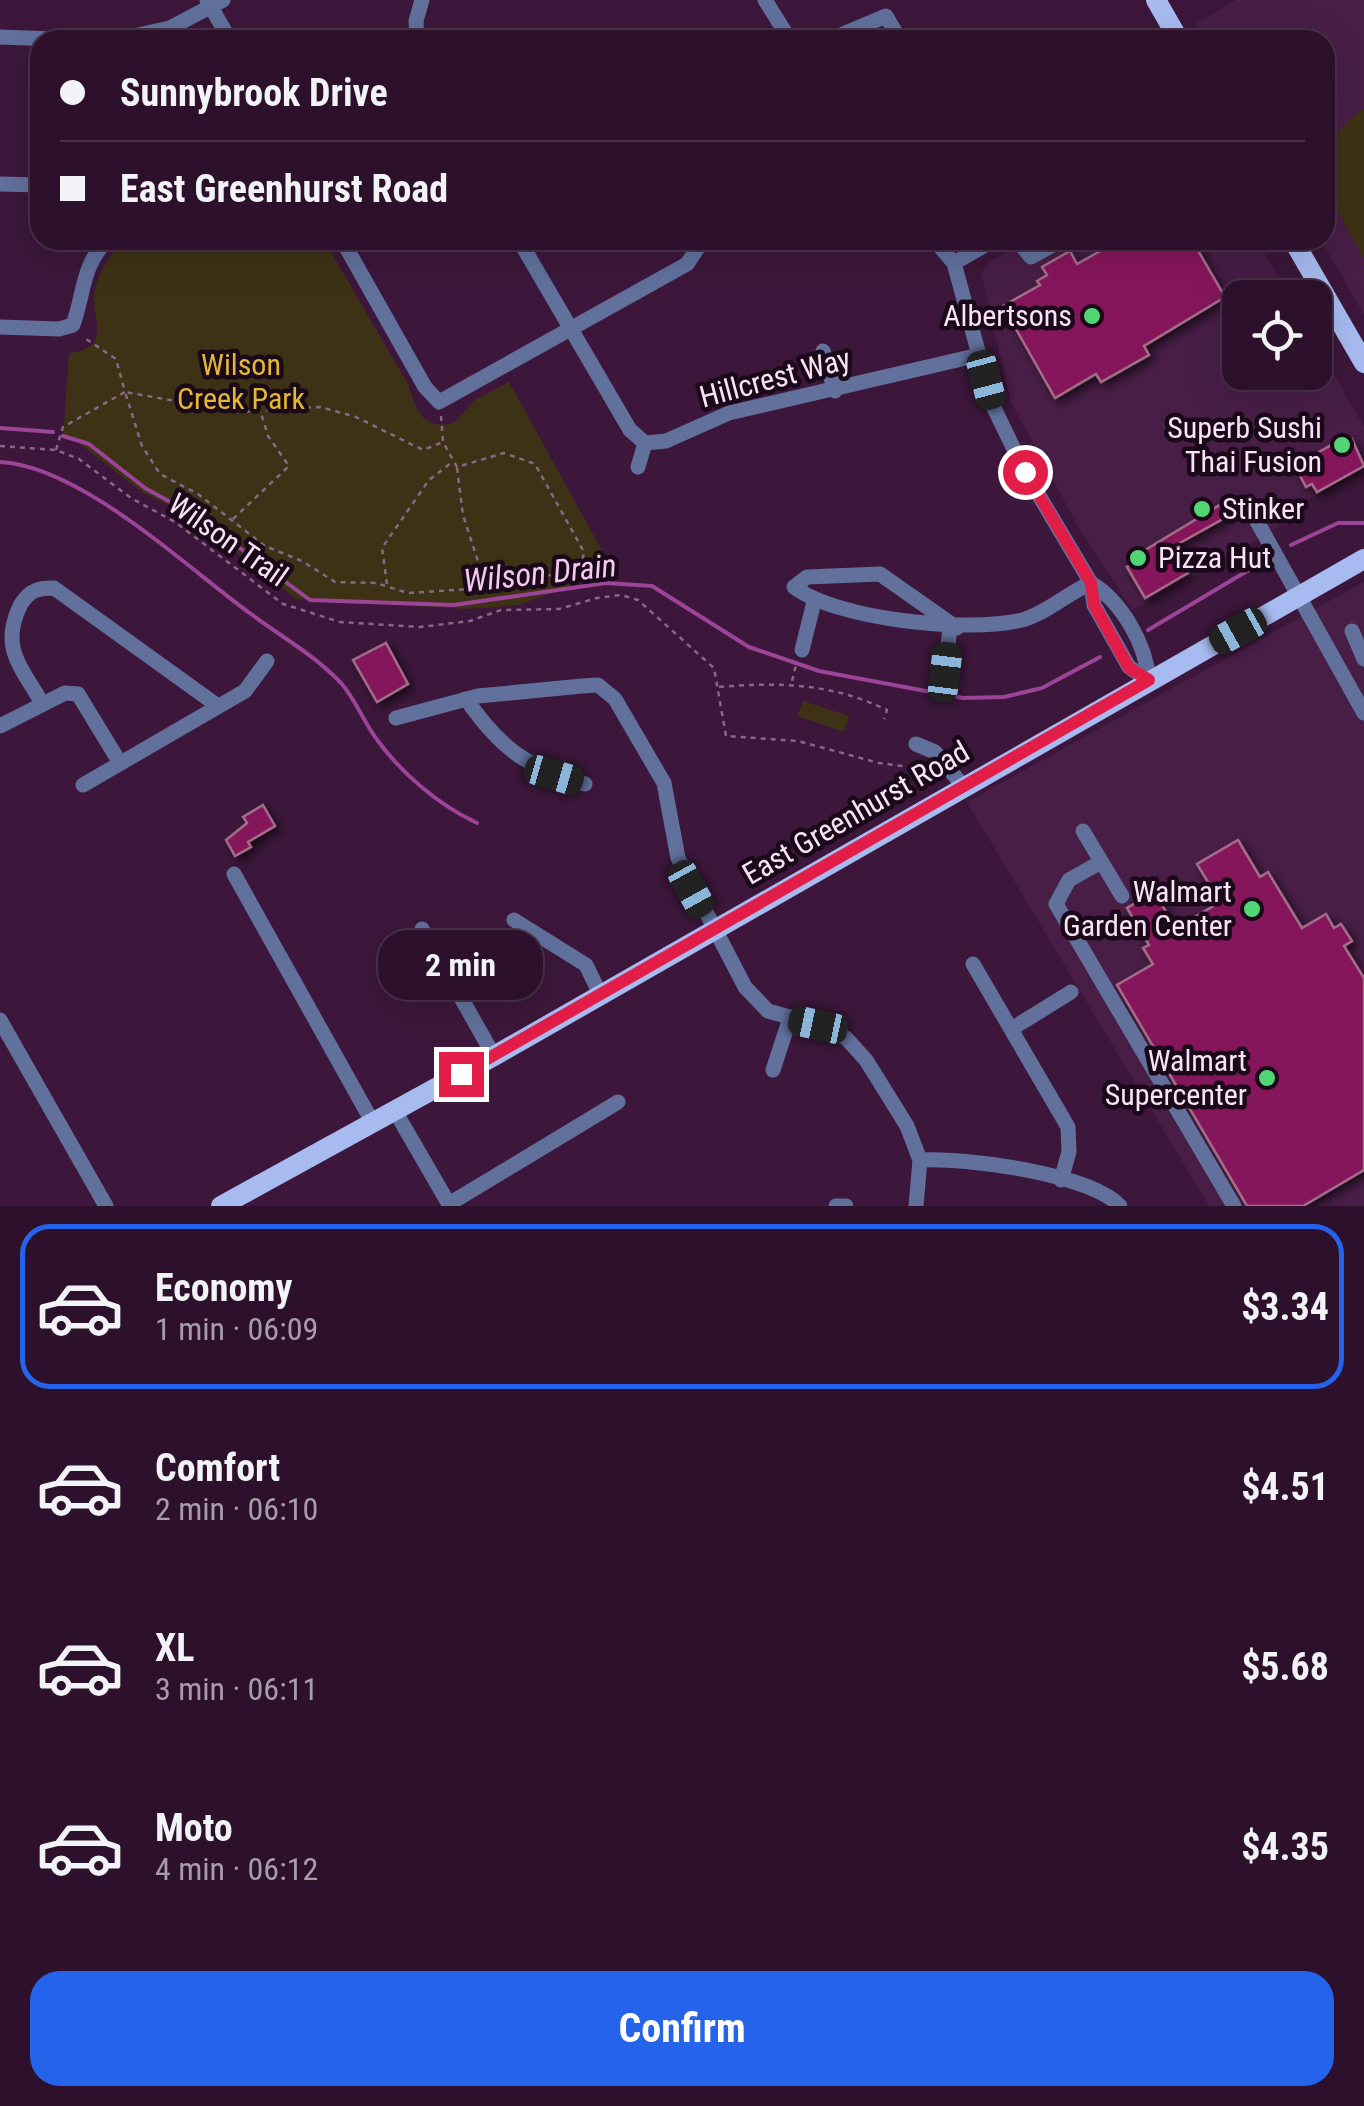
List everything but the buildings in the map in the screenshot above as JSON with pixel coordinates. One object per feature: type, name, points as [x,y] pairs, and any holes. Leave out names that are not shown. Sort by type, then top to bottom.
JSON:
[{"type":"main road","points":[[1156,0],[1173,30]]},
{"type":"main road","points":[[1299,250],[1364,363]]},
{"type":"main road","name":"East Greenhurst Road","points":[[221,1206],[714,929],[958,778],[1149,680],[1364,560]]},
{"type":"street","points":[[416,30],[422,0]]},
{"type":"street","points":[[764,0],[784,30]]},
{"type":"street","points":[[161,30],[214,2],[226,30]]},
{"type":"street","points":[[853,30],[886,16],[894,30]]},
{"type":"street","points":[[0,37],[30,38]]},
{"type":"street","points":[[0,184],[30,186]]},
{"type":"street","points":[[0,327],[60,329],[73,325],[84,277],[98,250]]},
{"type":"street","points":[[348,250],[425,387],[439,402],[572,332],[687,264],[696,250]]},
{"type":"street","points":[[525,250],[630,430],[644,442],[638,467]]},
{"type":"street","points":[[943,250],[954,262],[999,418],[1091,583],[1094,605],[1129,668],[1149,680]]},
{"type":"street","points":[[954,262],[976,250]]},
{"type":"street","points":[[822,351],[835,391]]},
{"type":"street","name":"Hillcrest Way","points":[[644,442],[666,441],[729,413],[979,355]]},
{"type":"street","points":[[1254,516],[1362,706]]},
{"type":"street","points":[[954,628],[880,574],[807,577],[794,587],[814,602],[954,628],[1025,619],[1091,583]]},
{"type":"street","points":[[42,703],[6,643],[6,627],[26,596],[38,588],[54,588],[218,706]]},
{"type":"street","points":[[800,654],[814,602]]},
{"type":"street","points":[[945,672],[954,628]]},
{"type":"street","points":[[1352,631],[1364,658]]},
{"type":"street","points":[[83,785],[245,691],[267,661]]},
{"type":"street","points":[[396,718],[466,699],[598,685],[616,699],[664,784],[678,858],[756,1001],[846,1038],[866,1060],[907,1126],[920,1160],[916,1206]]},
{"type":"street","points":[[0,726],[65,693],[78,694],[120,763]]},
{"type":"street","points":[[466,699],[495,741],[554,775],[585,784]]},
{"type":"street","points":[[916,744],[935,752],[958,778]]},
{"type":"street","points":[[1083,831],[1122,896]]},
{"type":"street","points":[[1101,862],[1069,880],[1056,904],[1234,1206]]},
{"type":"street","points":[[234,874],[373,1123]]},
{"type":"street","points":[[514,920],[586,965],[600,994]]},
{"type":"street","points":[[422,929],[494,1056]]},
{"type":"street","points":[[973,964],[1068,1127],[1069,1152],[1061,1180]]},
{"type":"street","points":[[1012,1028],[1071,992]]},
{"type":"street","points":[[773,1070],[790,1018]]},
{"type":"street","points":[[0,1020],[106,1206]]},
{"type":"street","points":[[395,1111],[449,1205],[618,1102]]},
{"type":"street","points":[[920,1160],[978,1160],[1099,1192],[1120,1206]]},
{"type":"street","points":[[836,1206],[846,1206]]},
{"type":"path","points":[[73,325],[88,343],[116,358],[142,446],[160,474],[233,519],[266,546],[302,560],[335,582],[408,593],[486,586],[563,572],[582,562],[584,552],[550,496],[540,471],[528,458],[504,453],[457,467]]},
{"type":"path","points":[[56,450],[63,427],[125,392],[237,412],[320,407],[356,416],[423,450],[443,442]]},
{"type":"path","points":[[439,402],[443,442],[457,467],[463,515],[486,586]]},
{"type":"path","points":[[233,519],[290,466],[268,436],[261,411]]},
{"type":"path","name":"Wilson Trail","points":[[0,446],[56,450],[79,459],[131,498],[175,522],[244,577],[294,610],[340,622],[410,628],[470,621],[501,610],[559,609],[622,596],[638,600],[663,618],[714,668],[726,736],[798,741],[879,763],[958,778]]},
{"type":"path","points":[[388,587],[382,548],[429,480],[453,462]]},
{"type":"path","points":[[792,682],[800,654]]},
{"type":"path","points":[[719,687],[792,682],[864,698],[887,710],[884,719]]},
{"type":"shaded area","points":[[1236,0],[1364,0],[1364,315],[1327,250],[1335,250],[1335,30],[1201,30],[1197,23]]},
{"type":"shaded area","points":[[1010,250],[1263,250],[1280,280],[1222,280],[1222,390],[1332,390],[1332,371],[1364,427],[1364,467],[1301,504],[1305,512],[1132,610],[1079,528],[1011,402],[981,273],[989,262]]},
{"type":"shaded area","points":[[1364,582],[1364,1206],[1209,1206],[967,802]]},
{"type":"green space","points":[[1364,109],[1364,258],[1335,203],[1335,139]]},
{"type":"green space","name":"Wilson Creek Park","points":[[330,250],[409,386],[418,411],[428,421],[454,423],[475,400],[509,382],[613,570],[519,605],[468,609],[296,599],[188,515],[142,492],[75,440],[63,438],[69,353],[83,350],[96,339],[94,296],[101,272],[115,251]]},
{"type":"green space","points":[[803,701],[849,716],[844,732],[797,716]]},
{"type":"waterway","name":"Wilson Drain","points":[[0,428],[53,432]]},
{"type":"waterway","name":"Wilson Drain","points":[[63,436],[89,444],[145,488],[199,518],[310,600],[454,605],[606,583],[652,586],[749,647],[819,671],[963,698],[1004,697],[1042,688],[1100,657]]},
{"type":"waterway","points":[[0,462],[31,468],[98,499],[309,655],[341,683],[399,766],[436,798],[477,823]]},
{"type":"waterway","name":"Wilson Drain","points":[[1291,545],[1338,523],[1364,523]]},
{"type":"waterway","name":"Wilson Drain","points":[[1148,630],[1264,561]]},
{"type":"place","name":"Albertsons","points":[[1092,316]]},
{"type":"place","name":"Superb Sushi Thai Fusion","points":[[1342,445]]},
{"type":"place","name":"Stinker","points":[[1202,509]]},
{"type":"place","name":"Pizza Hut","points":[[1138,558]]},
{"type":"place","name":"Walmart Garden Center","points":[[1252,909]]},
{"type":"place","name":"Walmart Supercenter","points":[[1267,1078]]},
{"type":"route","points":[[461,1074],[1149,680],[1129,668],[1094,605],[1091,583],[1025,472]]}]
